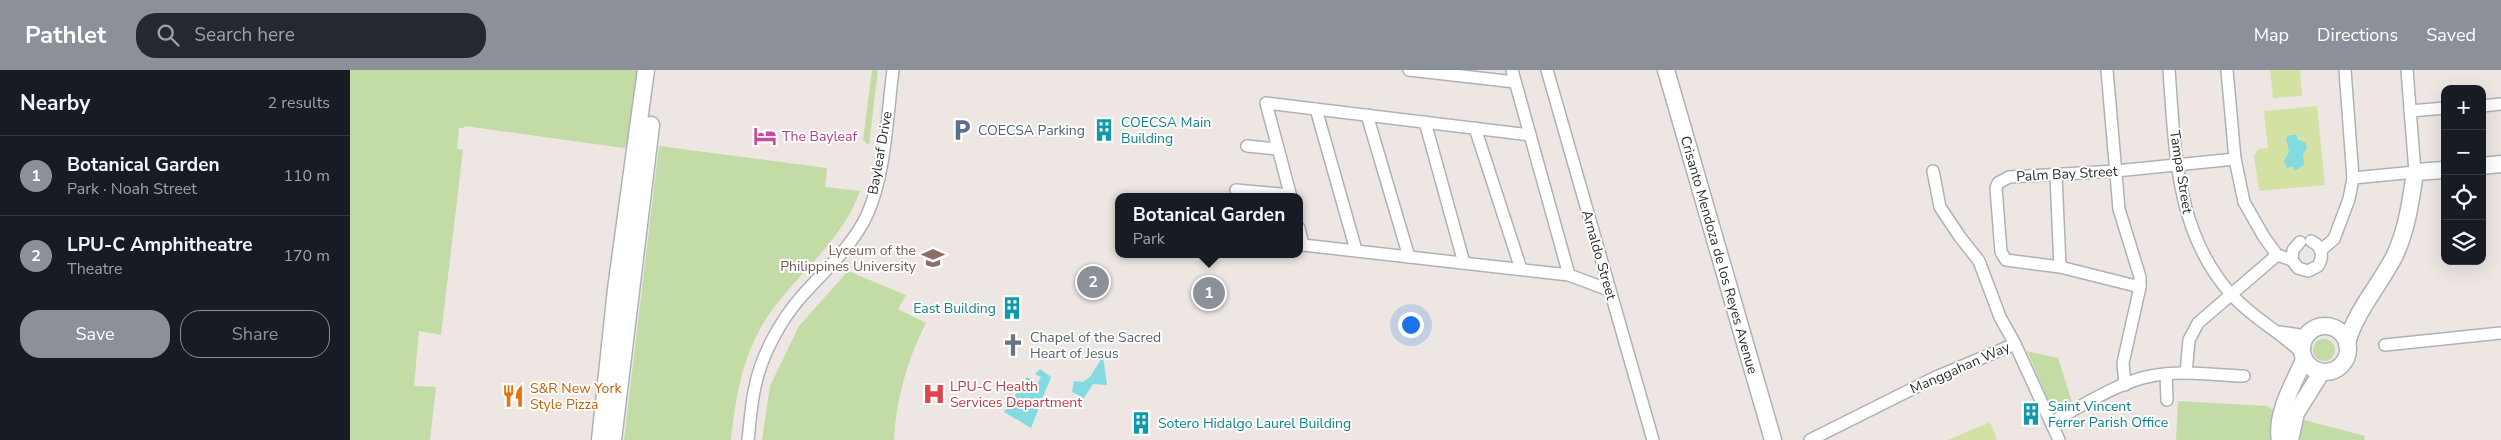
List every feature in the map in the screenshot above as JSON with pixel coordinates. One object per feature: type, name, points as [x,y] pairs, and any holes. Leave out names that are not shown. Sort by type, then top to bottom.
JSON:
[{"type":"street","points":[[600,440],[616,289],[646,70]]},
{"type":"street","points":[[613,440],[657,70]]},
{"type":"street","name":"Bayleaf Drive","points":[[748,440],[754,388],[767,353],[785,319],[801,298],[837,259],[867,216],[879,177],[893,70]]},
{"type":"street","points":[[1409,70],[1458,73],[1516,82]]},
{"type":"street","points":[[1512,70],[1568,275]]},
{"type":"street","name":"Arnaldo Street","points":[[1547,70],[1653,440]]},
{"type":"street","name":"Crisanto Mendoza de los Reyes Avenue","points":[[1666,70],[1773,440]]},
{"type":"street","points":[[2107,70],[2119,209],[2140,277],[2140,288],[2123,363],[2125,385]]},
{"type":"street","name":"Tampa Street","points":[[2169,70],[2177,166],[2188,222],[2200,250],[2230,294],[2256,318],[2276,330],[2303,356]]},
{"type":"street","points":[[2227,70],[2235,159],[2244,202],[2264,237],[2277,255],[2292,260],[2301,270],[2312,270],[2320,263],[2321,250],[2334,239],[2350,199],[2353,178],[2345,70]]},
{"type":"street","points":[[2303,356],[2308,366],[2321,372],[2329,372],[2342,365],[2348,350],[2347,343],[2356,316],[2373,293],[2395,254],[2409,213],[2415,172],[2407,70]]},
{"type":"street","points":[[1290,193],[1266,103],[1530,134]]},
{"type":"street","points":[[2486,106],[2501,104]]},
{"type":"street","points":[[2410,111],[2441,108]]},
{"type":"street","points":[[1316,109],[1356,250]]},
{"type":"street","points":[[1367,115],[1409,257]]},
{"type":"street","points":[[1425,122],[1464,262]]},
{"type":"street","points":[[1475,128],[1520,269]]},
{"type":"street","points":[[1247,146],[1278,149]]},
{"type":"street","name":"Palm Bay Street","points":[[2140,288],[2060,267],[2011,262],[2002,257],[1996,188],[1998,183],[2009,177],[2116,171],[2235,159]]},
{"type":"street","points":[[2486,166],[2501,164]]},
{"type":"street","points":[[2353,178],[2441,170]]},
{"type":"street","points":[[1933,171],[1940,206],[1960,237],[1979,261],[2000,317],[2015,344]]},
{"type":"street","points":[[2056,175],[2060,267]]},
{"type":"street","points":[[1236,190],[1264,193]]},
{"type":"street","points":[[2292,260],[2293,250],[2305,242],[2321,250]]},
{"type":"street","points":[[1303,245],[1568,275],[1609,290]]},
{"type":"street","points":[[2186,373],[2189,340],[2192,331],[2198,323],[2277,255]]},
{"type":"street","points":[[2336,329],[2356,316]]},
{"type":"street","points":[[2280,440],[2278,432],[2303,356],[2306,336],[2316,328],[2323,326],[2336,329],[2347,343]]},
{"type":"street","name":"Tampa Street","points":[[2276,330],[2306,336]]},
{"type":"street","points":[[2385,345],[2501,333]]},
{"type":"street","name":"Manggahan Way","points":[[1810,440],[1936,378],[2015,344],[2059,440]]},
{"type":"street","points":[[2290,440],[2296,413],[2321,372]]},
{"type":"street","points":[[2056,419],[2137,379],[2186,373],[2244,376]]},
{"type":"street","points":[[2166,374],[2167,400]]},
{"type":"green space","points":[[350,70],[640,70],[631,149],[465,126],[464,128],[459,128],[457,149],[463,150],[441,335],[419,331],[414,386],[436,387],[430,440],[350,440]]},
{"type":"green space","points":[[872,70],[878,70],[869,145],[863,140]]},
{"type":"green space","points":[[2270,70],[2300,70],[2302,96],[2273,98]]},
{"type":"green space","points":[[2317,106],[2325,185],[2259,191],[2254,155],[2259,149],[2268,148],[2264,111]]},
{"type":"green space","points":[[659,146],[827,168],[825,187],[860,191],[842,226],[770,313],[753,343],[738,390],[731,440],[624,440]]},
{"type":"green space","points":[[848,271],[906,295],[898,309],[926,323],[908,365],[897,410],[894,440],[762,440],[770,386],[799,326]]},
{"type":"green space","points":[[2324,339],[2332,342],[2335,350],[2332,358],[2324,361],[2316,358],[2313,350],[2316,342]]},
{"type":"green space","points":[[2027,351],[2058,358],[2072,402],[2053,411]]},
{"type":"green space","points":[[2178,401],[2267,406],[2277,413],[2276,440],[2176,440]]},
{"type":"green space","points":[[2304,420],[2365,436],[2364,440],[2297,440]]},
{"type":"green space","points":[[1990,422],[1997,440],[1948,440]]},
{"type":"water","points":[[2290,135],[2297,135],[2297,139],[2306,143],[2307,147],[2303,155],[2304,165],[2295,171],[2293,166],[2287,168],[2284,161],[2289,152],[2286,138]]},
{"type":"water","points":[[1103,356],[1107,385],[1093,384],[1084,398],[1072,392],[1074,381],[1083,382],[1090,377]]},
{"type":"water","points":[[1040,369],[1051,377],[1031,428],[1004,412],[1027,377],[1038,383],[1041,377],[1035,374]]},
{"type":"place","name":"COECSA Parking","points":[[962,130]]},
{"type":"place","name":"COECSA Main Building","points":[[1104,130]]},
{"type":"place","name":"The Bayleaf","points":[[765,136]]},
{"type":"place","name":"Lyceum of the Philippines University","points":[[933,258]]},
{"type":"place","name":"LPU-C Amphitheatre","points":[[1093,282]]},
{"type":"place","name":"Botanical Garden","points":[[1209,293]]},
{"type":"place","name":"East Building","points":[[1012,308]]},
{"type":"place","name":"Chapel of the Sacred Heart of Jesus","points":[[1013,345]]},
{"type":"place","name":"LPU-C Health Services Department","points":[[934,394]]},
{"type":"place","name":"S&R New York Style Pizza","points":[[513,396]]},
{"type":"place","name":"Saint Vincent Ferrer Parish Office","points":[[2031,414]]},
{"type":"place","name":"Sotero Hidalgo Laurel Building","points":[[1141,423]]}]
